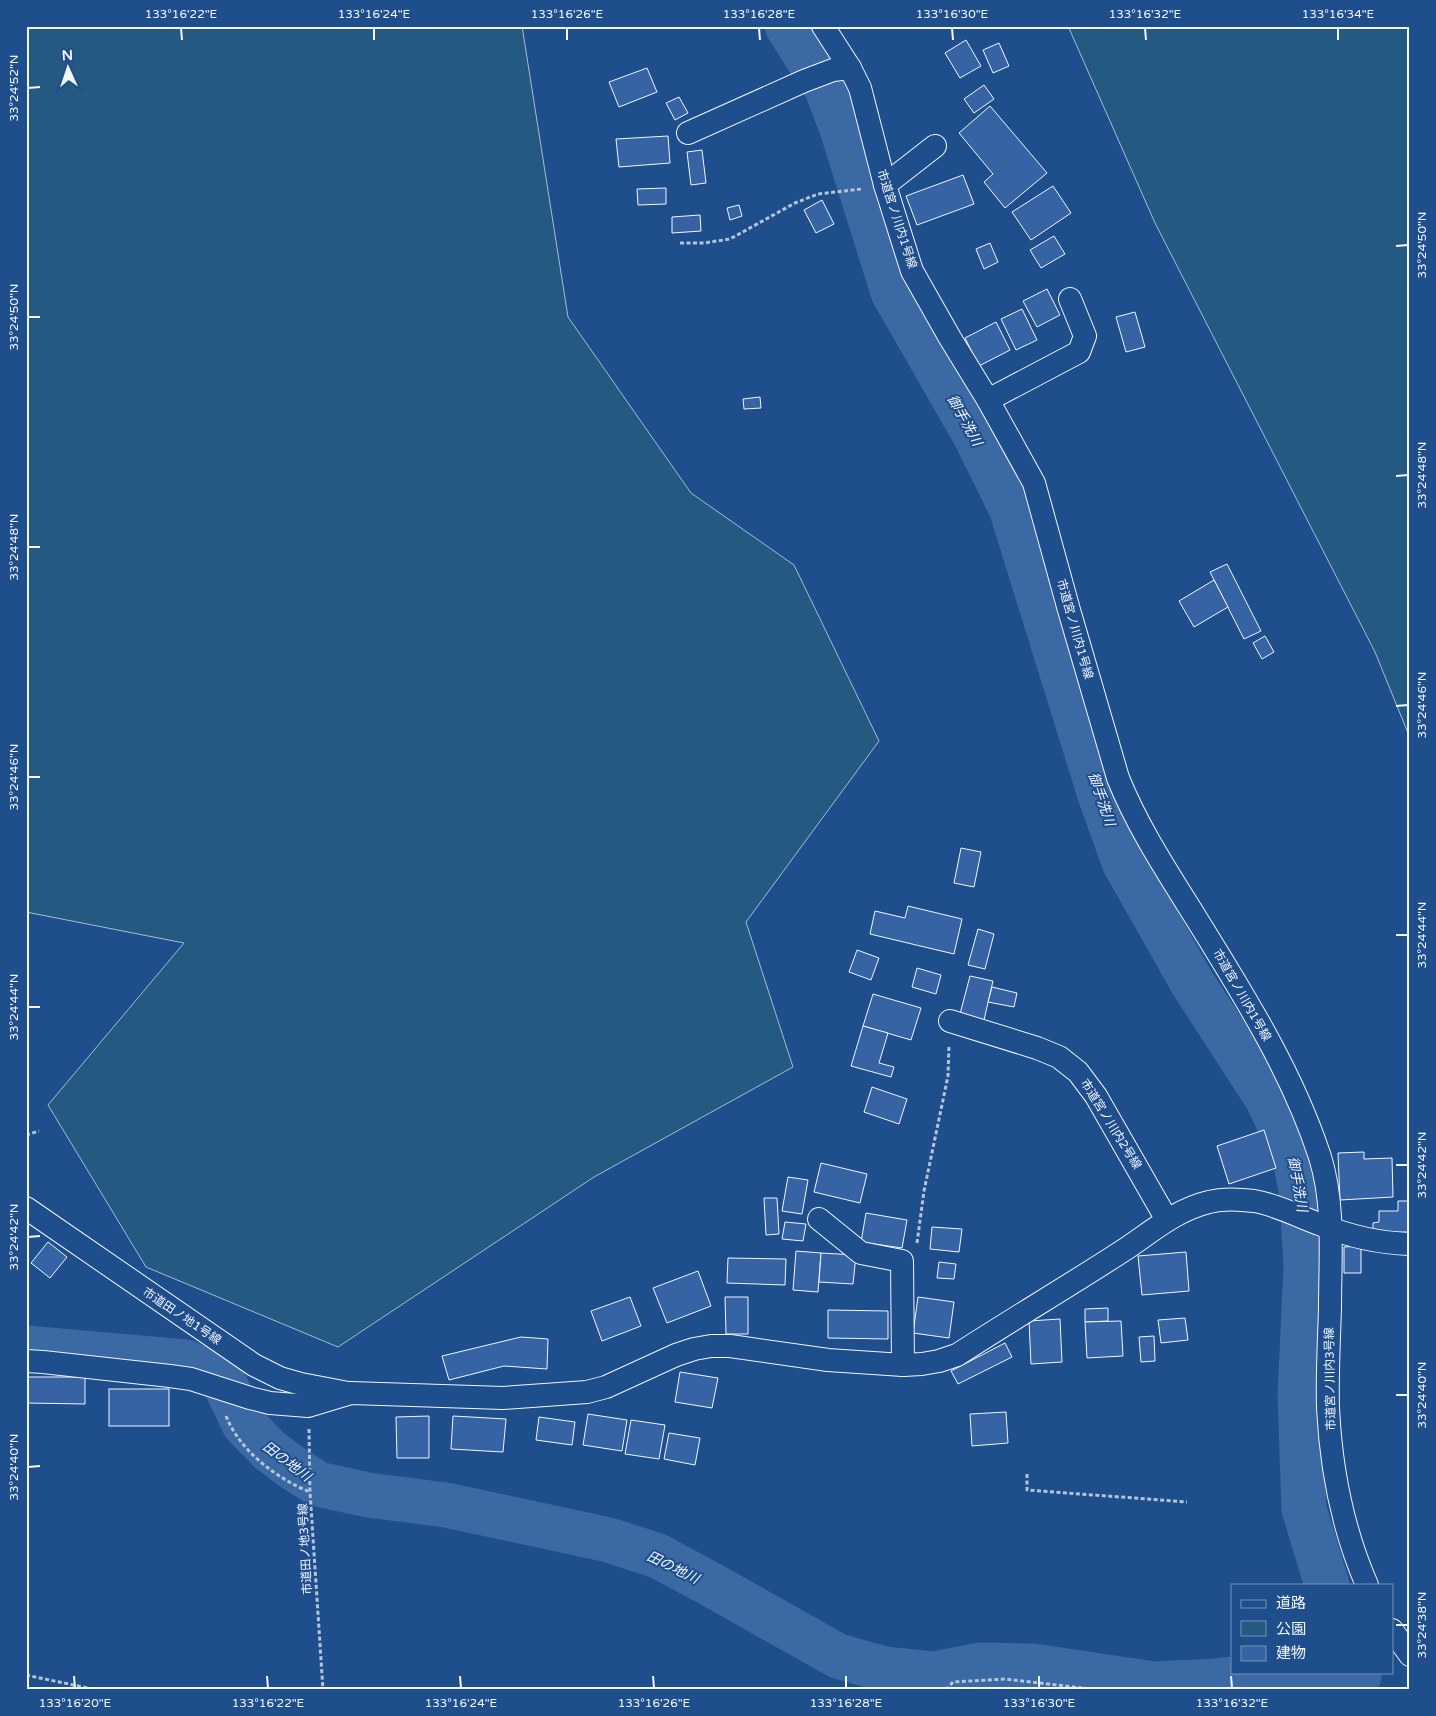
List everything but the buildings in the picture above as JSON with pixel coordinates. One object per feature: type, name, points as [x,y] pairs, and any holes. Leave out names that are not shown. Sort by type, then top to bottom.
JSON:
[{"type":"street","name":"市道宮ノ川内1号線","points":[[823,26],[841,69],[860,88],[874,187],[912,271],[988,400],[1034,483],[1085,666],[1118,778],[1127,800],[1156,854],[1248,1002],[1279,1059],[1320,1157],[1326,1185],[1325,1227]]},
{"type":"street","points":[[688,133],[804,81],[841,69]]},
{"type":"street","points":[[874,187],[935,146]]},
{"type":"street","points":[[988,400],[1079,352],[1085,336],[1070,299]]},
{"type":"street","name":"市道宮ノ川内2号線","points":[[950,1021],[1036,1048],[1059,1058],[1078,1072],[1096,1096],[1167,1220]]},
{"type":"street","points":[[26,1361],[191,1379],[270,1403],[308,1406],[351,1393],[503,1398],[587,1392],[606,1387],[676,1355],[711,1346],[730,1346],[828,1360],[903,1365],[922,1364],[957,1355],[1121,1252],[1167,1220],[1209,1202],[1233,1199],[1256,1201],[1281,1208],[1325,1227],[1377,1242],[1410,1244]]},
{"type":"street","name":"市道田ノ地1号線","points":[[26,1208],[254,1365],[280,1378],[301,1384],[351,1393]]},
{"type":"street","points":[[818,1220],[860,1253],[902,1262],[903,1365]]},
{"type":"street","name":"市道宮ノ川内3号線","points":[[1325,1227],[1328,1407],[1331,1439],[1341,1504],[1354,1556],[1367,1584]]},
{"type":"street","points":[[1394,1633],[1410,1655]]},
{"type":"path","points":[[680,243],[704,243],[730,239],[818,194],[874,187]]},
{"type":"path","points":[[902,1262],[913,1263],[924,1191],[948,1076],[950,1021]]},
{"type":"path","points":[[26,1135],[39,1131]]},
{"type":"path","points":[[213,1387],[228,1420],[253,1456],[290,1484],[310,1492]]},
{"type":"path","name":"市道田ノ地3号線","points":[[308,1406],[310,1492],[323,1690]]},
{"type":"path","points":[[1027,1474],[1027,1490],[1187,1502]]},
{"type":"path","points":[[26,1675],[97,1690]]},
{"type":"path","points":[[946,1690],[954,1682],[1005,1679],[1099,1690]]},
{"type":"green space","points":[[26,26],[522,26],[568,317],[691,493],[794,565],[879,741],[746,922],[793,1067],[594,1177],[338,1347],[146,1267],[48,1105],[184,943],[26,912]]},
{"type":"green space","points":[[1068,26],[1410,26],[1410,738],[1375,652],[1155,223]]},
{"type":"waterway","name":"御手洗川","points":[[787,26],[827,89],[842,129],[893,292],[975,435],[1011,508],[1100,795],[1124,862],[1193,984],[1267,1098],[1295,1158],[1302,1196],[1306,1267],[1300,1395],[1304,1509],[1327,1584]]},
{"type":"waterway","name":"田の地川","points":[[26,1348],[185,1362],[222,1378],[244,1424],[269,1450],[318,1484],[368,1495],[446,1505],[609,1540],[658,1556],[838,1656],[884,1669],[933,1674],[980,1665],[1033,1666],[1154,1684],[1215,1681],[1272,1675],[1359,1676]]},
{"type":"waterway","points":[[933,1674],[933,1690]]}]
